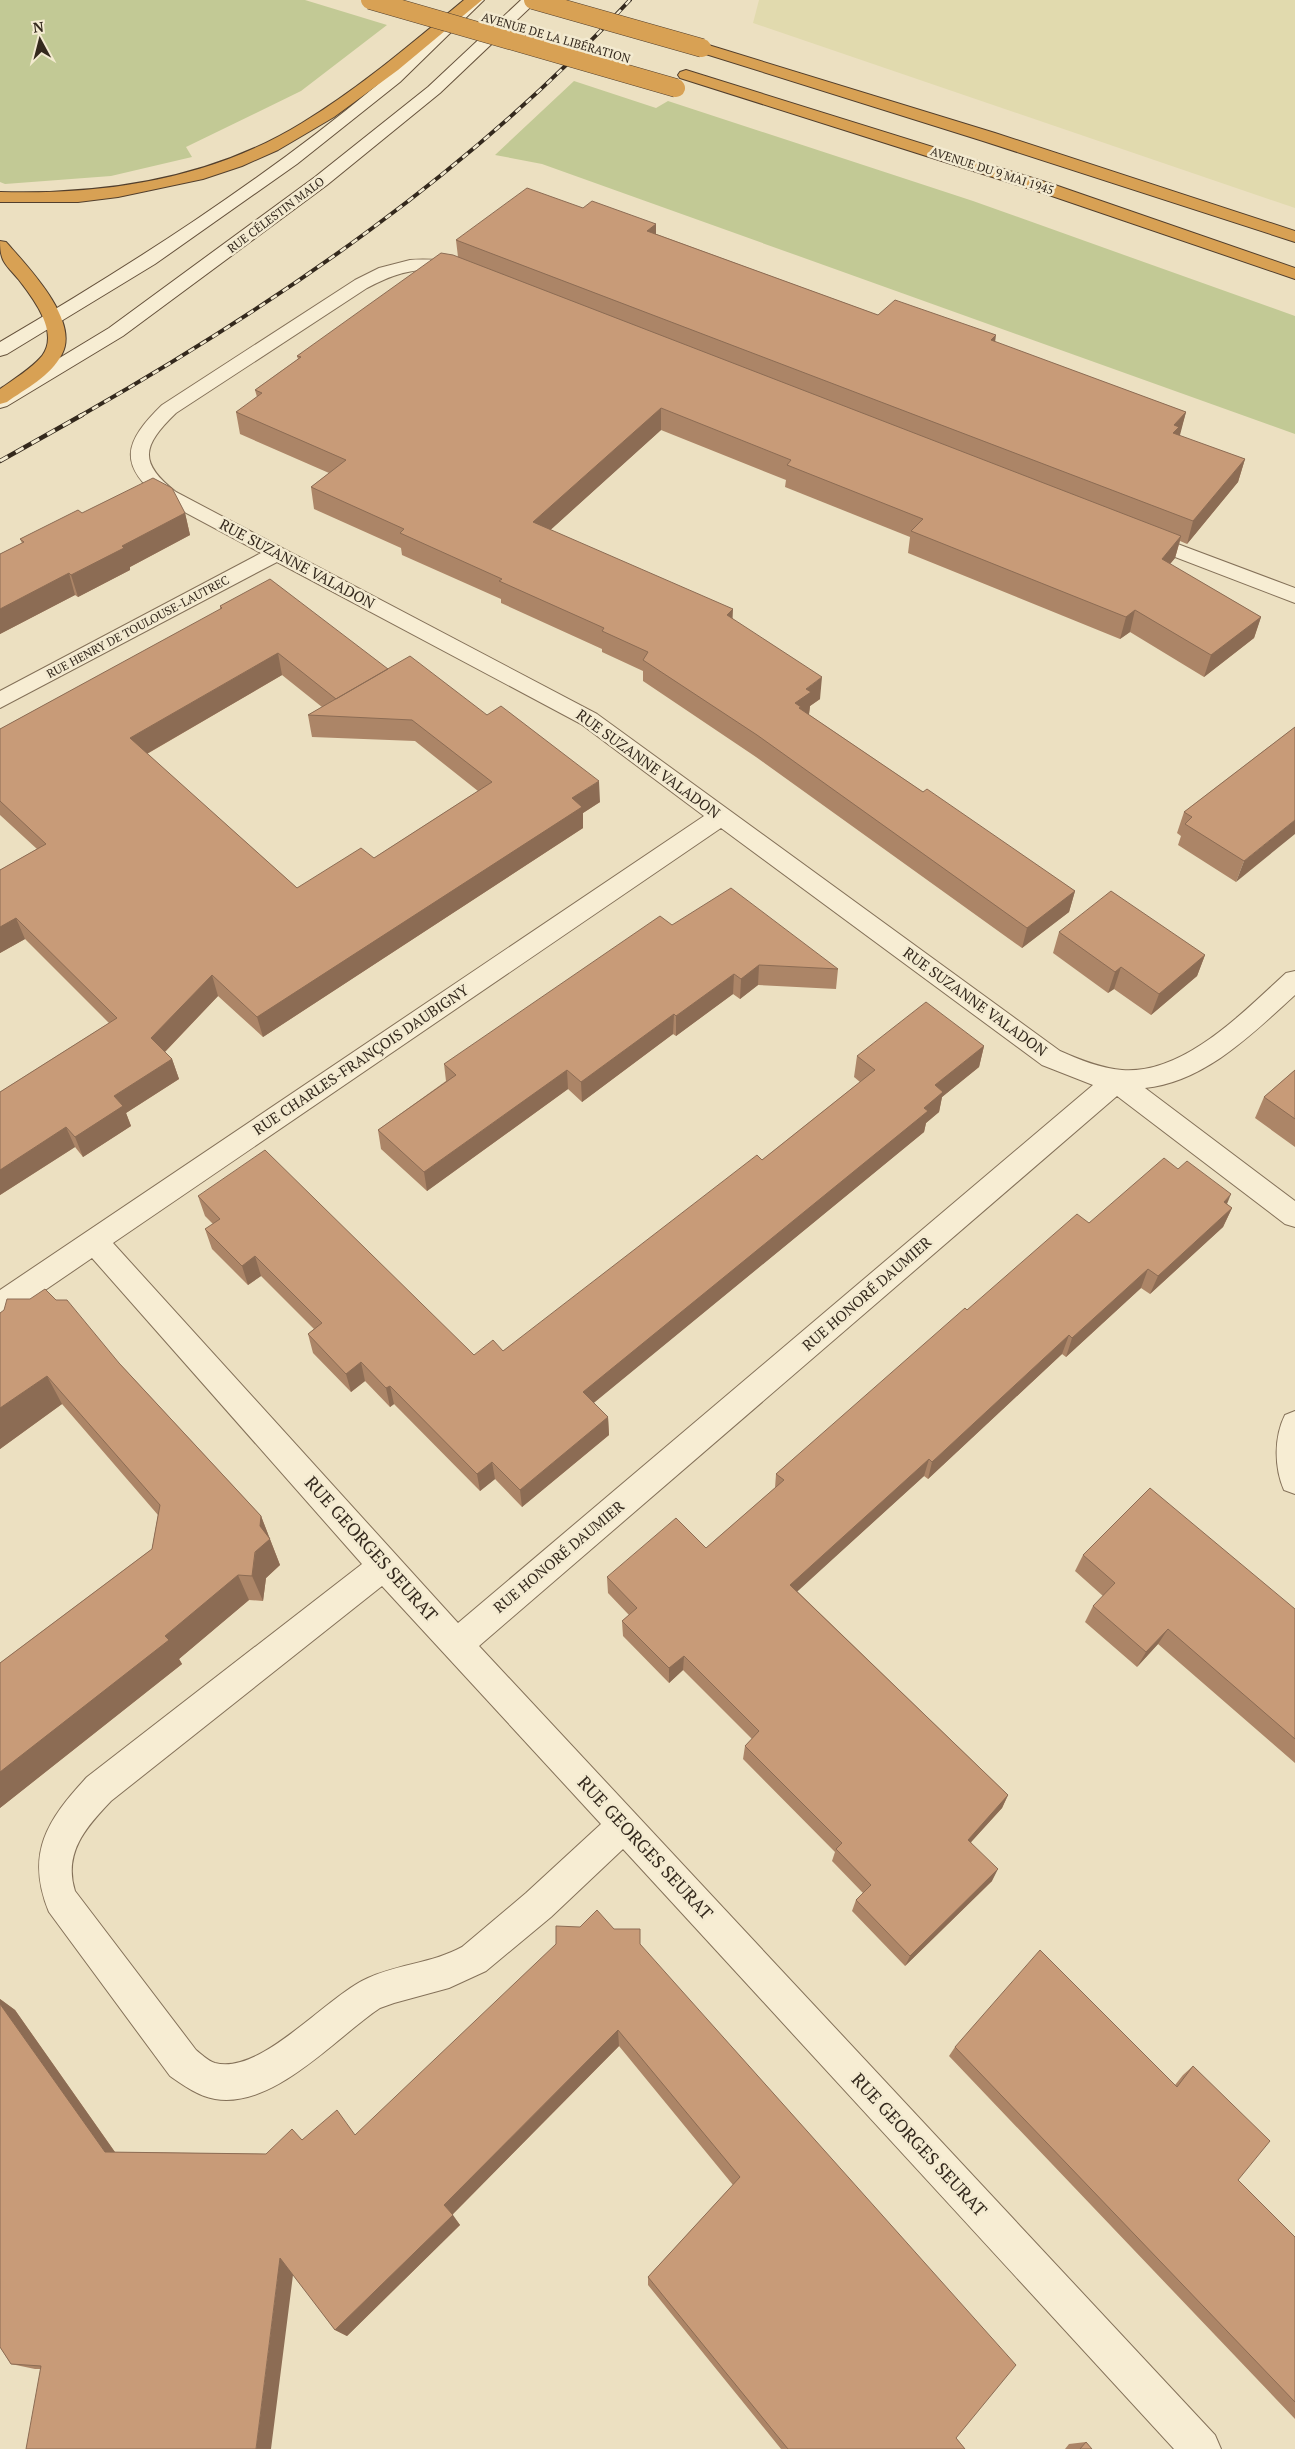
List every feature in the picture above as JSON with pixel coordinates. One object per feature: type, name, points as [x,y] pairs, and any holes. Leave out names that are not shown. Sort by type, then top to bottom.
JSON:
[{"type":"highway","points":[[370,0],[681,82]]},
{"type":"highway","points":[[0,197],[67,197],[122,191],[168,182],[242,159],[282,142],[346,102],[475,0]]},
{"type":"highway","points":[[532,0],[702,48],[1058,159],[1295,238]]},
{"type":"highway","points":[[589,0],[715,36],[863,83],[1058,159]]},
{"type":"highway","name":"AVENUE DE LA LIBÉRATION","points":[[446,6],[681,82]]},
{"type":"highway","name":"AVENUE DU 9 MAI 1945","points":[[681,82],[888,137],[1120,213],[1295,274]]},
{"type":"highway","points":[[0,246],[43,300],[57,334],[53,354],[0,400]]},
{"type":"street","points":[[0,350],[146,262],[317,141],[384,87],[475,0]]},
{"type":"street","name":"RUE CÉLESTIN MALO","points":[[0,400],[116,332],[321,181],[434,90],[532,0]]},
{"type":"street","name":"RUE SUZANNE VALADON","points":[[480,278],[450,267],[411,265],[386,271],[361,284],[168,409],[148,430],[141,443],[138,454],[145,476],[155,486],[276,554],[569,707],[612,734],[1051,1058],[1085,1075],[1116,1081],[1295,1216]]},
{"type":"street","points":[[1125,530],[1295,596]]},
{"type":"street","name":"RUE HENRY DE TOULOUSE-LAUTREC","points":[[0,700],[276,554]]},
{"type":"street","name":"RUE CHARLES-FRANÇOIS DAUBIGNY","points":[[0,1305],[721,816]]},
{"type":"street","points":[[1116,1081],[1153,1077],[1174,1072],[1196,1062],[1216,1050],[1295,980]]},
{"type":"street","name":"RUE HONORÉ DAUMIER","points":[[457,1644],[1116,1081]]},
{"type":"street","name":"RUE GEORGES SEURAT","points":[[94,1241],[384,1566],[1201,2449]]},
{"type":"street","points":[[1295,1424],[1291,1453],[1295,1480]]},
{"type":"street","points":[[384,1566],[99,1789],[66,1827],[57,1846],[54,1883],[61,1900],[183,2063],[201,2075],[217,2081],[256,2076],[276,2066],[368,1995],[407,1980],[457,1967],[474,1959],[526,1916],[624,1825]]},
{"type":"shaded area","points":[[759,0],[1295,0],[1295,208],[753,23]]},
{"type":"green space","points":[[0,0],[305,0],[387,25],[301,91],[186,147],[192,157],[111,176],[5,184],[0,182]]},
{"type":"green space","points":[[574,81],[656,108],[668,101],[973,201],[1295,316],[1295,434],[542,164],[495,155]]},
{"type":"building","points":[[527,188],[583,208],[592,201],[656,224],[647,231],[878,315],[895,300],[996,335],[991,340],[1186,412],[1174,425],[1179,427],[1173,433],[1245,459],[1193,521],[456,240]]},
{"type":"building","points":[[441,253],[453,255],[1181,536],[1162,559],[1261,617],[1211,655],[1135,610],[1126,617],[911,531],[923,519],[787,465],[791,460],[661,408],[533,522],[733,609],[727,615],[822,677],[806,689],[811,692],[795,703],[801,707],[799,708],[923,792],[927,789],[1075,891],[1027,928],[757,735],[643,660],[648,652],[602,631],[604,628],[499,581],[502,579],[400,533],[404,529],[311,487],[346,460],[236,412],[262,393],[255,390],[301,357],[297,356]]},
{"type":"building","points":[[153,478],[172,488],[185,513],[122,546],[124,548],[71,575],[69,573],[0,609],[0,554],[24,542],[20,539],[78,510],[82,513]]},
{"type":"building","points":[[270,579],[388,669],[410,656],[487,715],[501,706],[599,781],[572,798],[582,807],[257,1017],[212,975],[151,1038],[172,1059],[114,1096],[123,1106],[75,1137],[66,1127],[0,1170],[0,1092],[117,1018],[16,918],[0,927],[0,870],[46,844],[0,801],[0,729],[222,608],[220,606]],"holes":[[[278,653],[336,699],[308,715],[412,720],[492,782],[374,858],[361,848],[297,888],[130,738]]]},
{"type":"building","points":[[1295,727],[1295,820],[1244,861],[1185,824],[1192,817],[1184,812]]},
{"type":"building","points":[[731,888],[838,969],[759,965],[741,979],[734,974],[676,1016],[674,1014],[581,1082],[567,1070],[424,1172],[378,1130],[456,1075],[444,1064],[660,916],[672,925]]},
{"type":"building","points":[[1111,891],[1205,955],[1159,994],[1121,967],[1115,972],[1059,932]]},
{"type":"building","points":[[926,1002],[984,1046],[935,1085],[943,1092],[924,1108],[928,1111],[583,1392],[608,1417],[520,1490],[492,1462],[477,1474],[390,1386],[386,1388],[361,1362],[346,1374],[308,1334],[322,1323],[255,1256],[242,1266],[205,1229],[220,1219],[198,1196],[265,1150],[474,1355],[493,1340],[503,1351],[757,1155],[762,1160],[875,1070],[857,1056]]},
{"type":"building","points":[[1295,1070],[1295,1119],[1264,1097]]},
{"type":"building","points":[[1164,1158],[1178,1169],[1187,1161],[1231,1194],[1224,1202],[1232,1208],[1158,1276],[1148,1269],[1072,1338],[1069,1335],[932,1462],[929,1459],[790,1585],[1008,1795],[968,1840],[998,1869],[910,1956],[856,1900],[871,1885],[836,1849],[842,1843],[745,1746],[759,1731],[684,1656],[669,1668],[622,1621],[637,1608],[607,1577],[676,1518],[706,1548],[784,1480],[776,1474],[965,1308],[967,1310],[1077,1214],[1089,1223]]},
{"type":"building","points":[[45,1289],[56,1300],[67,1300],[119,1363],[261,1516],[260,1526],[270,1539],[255,1552],[252,1576],[238,1575],[165,1636],[169,1640],[0,1772],[0,1663],[152,1549],[160,1505],[47,1376],[0,1408],[0,1313],[4,1310],[7,1299],[30,1299]]},
{"type":"building","points":[[1150,1488],[1295,1609],[1295,1739],[1168,1629],[1146,1652],[1093,1606],[1115,1583],[1083,1555]]},
{"type":"building","points":[[597,1910],[614,1929],[640,1929],[640,1944],[1016,2365],[956,2438],[965,2449],[788,2449],[648,2277],[740,2177],[618,2030],[444,2205],[453,2215],[335,2330],[280,2258],[256,2449],[26,2449],[41,2366],[11,2364],[0,2347],[0,2004],[105,2152],[266,2154],[292,2129],[302,2140],[337,2110],[355,2135],[556,1944],[556,1926],[580,1927]]},
{"type":"building","points":[[1040,1950],[1177,2087],[1193,2066],[1270,2141],[1238,2180],[1295,2237],[1295,2402],[955,2047]]},
{"type":"building","points":[[1086,2442],[1092,2449],[1080,2449]]},
{"type":"railway","points":[[80,416],[228,327],[371,229],[440,176],[506,120],[570,62],[630,0]]},
{"type":"railway","points":[[0,461],[82,415]]}]
